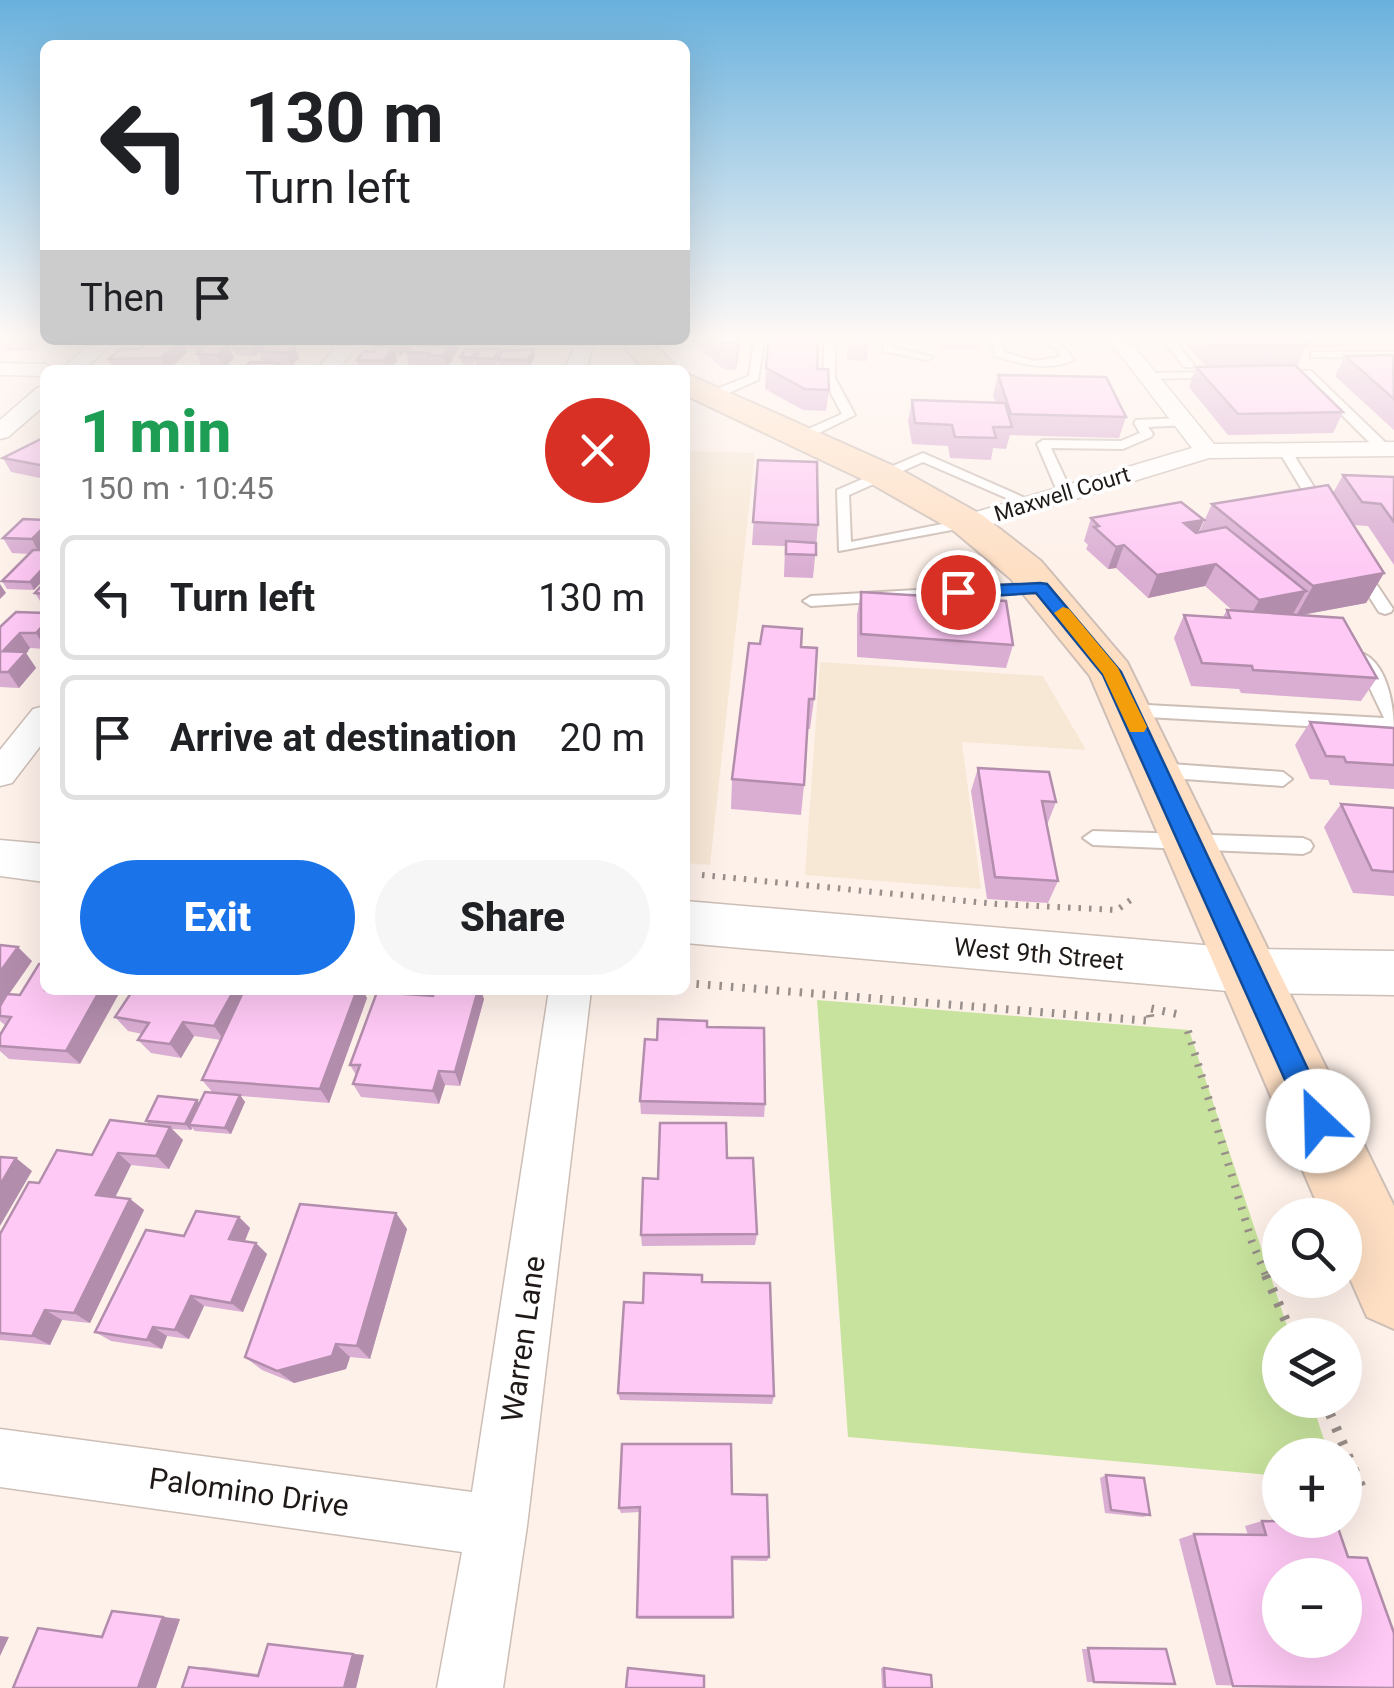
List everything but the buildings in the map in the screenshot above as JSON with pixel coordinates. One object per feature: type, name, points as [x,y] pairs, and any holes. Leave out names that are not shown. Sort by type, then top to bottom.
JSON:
[{"type":"main road","points":[[750,415],[882,475],[968,523],[1040,588],[1112,672],[1394,1290]]},
{"type":"street","points":[[0,432],[20,415]]},
{"type":"street","points":[[1178,415],[1207,451]]},
{"type":"street","name":"Maxwell Court","points":[[968,523],[1207,451],[1389,450]]},
{"type":"street","points":[[0,774],[40,723]]},
{"type":"street","points":[[0,858],[40,862]]},
{"type":"street","name":"West 9th Street","points":[[693,899],[1250,970],[1394,974]]},
{"type":"street","name":"Warren Lane","points":[[470,1688],[497,1526],[569,995]]},
{"type":"street","name":"Palomino Drive","points":[[0,1458],[497,1526]]},
{"type":"lane","points":[[798,438],[849,415]]},
{"type":"lane","points":[[1351,415],[1389,450]]},
{"type":"lane","points":[[1065,494],[1043,444],[1123,445],[1147,434],[1140,423],[1183,422]]},
{"type":"lane","points":[[1284,450],[1328,519]]},
{"type":"lane","points":[[968,523],[844,548],[842,493],[923,457],[1032,504]]},
{"type":"lane","points":[[1347,549],[1385,609]]},
{"type":"lane","points":[[810,601],[1040,588]]},
{"type":"lane","points":[[1129,710],[1394,722],[1354,640]]},
{"type":"lane","points":[[1157,770],[1283,778]]},
{"type":"lane","points":[[1094,838],[1303,846]]},
{"type":"path","points":[[693,899],[1116,910],[1132,898]]},
{"type":"path","points":[[690,983],[1152,1020],[1149,1008],[1180,1015]]},
{"type":"path","points":[[1188,1031],[1252,1242],[1285,1318]]},
{"type":"path","points":[[1332,1418],[1364,1493]]},
{"type":"shaded area","points":[[690,451],[755,453],[710,865],[690,863]]},
{"type":"shaded area","points":[[820,662],[1043,676],[1086,750],[962,742],[981,889],[805,875]]},
{"type":"green space","points":[[817,1000],[1189,1030],[1262,1250],[1262,1298],[1278,1298],[1284,1318],[1262,1318],[1262,1418],[1317,1418],[1323,1438],[1262,1438],[1262,1474],[848,1437]]},
{"type":"slow traffic","points":[[1063,613],[1112,672],[1137,727]]},
{"type":"route","points":[[958,592],[1040,588],[1112,672],[1318,1121]]}]
